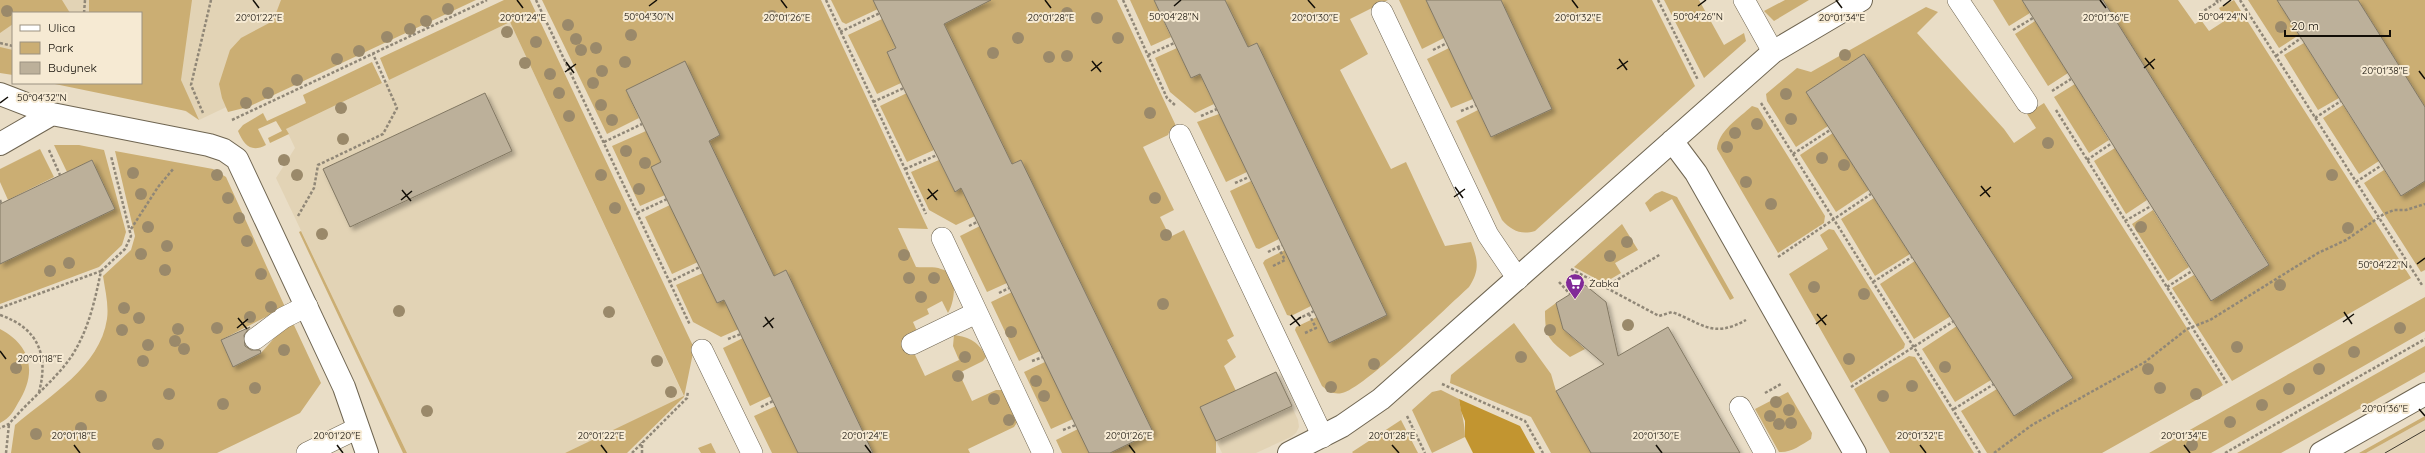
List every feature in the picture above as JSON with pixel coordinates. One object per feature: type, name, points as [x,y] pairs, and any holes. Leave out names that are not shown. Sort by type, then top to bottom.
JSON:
[{"type":"street","points":[[1289,453],[1323,436],[1381,399],[1773,52],[1861,0]]},
{"type":"street","points":[[0,94],[52,114],[209,145],[231,154],[241,164],[344,387],[367,453]]},
{"type":"street","points":[[0,144],[52,114]]},
{"type":"street","points":[[1672,141],[1696,173],[1853,453]]},
{"type":"street","points":[[2321,453],[2425,394]]},
{"type":"lane","points":[[1744,0],[1773,52]]},
{"type":"lane","points":[[1958,0],[2027,103]]},
{"type":"lane","points":[[1382,12],[1488,235],[1518,279]]},
{"type":"lane","points":[[1180,135],[1323,436]]},
{"type":"lane","points":[[942,238],[1043,453]]},
{"type":"lane","points":[[255,339],[283,318],[307,306]]},
{"type":"lane","points":[[912,344],[976,313]]},
{"type":"lane","points":[[702,350],[752,453]]},
{"type":"lane","points":[[1740,407],[1765,453]]},
{"type":"lane","points":[[307,453],[358,428]]},
{"type":"path","points":[[84,12],[85,0]]},
{"type":"path","points":[[205,117],[191,85],[211,0]]},
{"type":"path","points":[[232,120],[487,0]]},
{"type":"path","points":[[536,0],[702,350]]},
{"type":"path","points":[[826,0],[928,219],[953,233],[942,238]]},
{"type":"path","points":[[1123,0],[1167,98],[1178,107]]},
{"type":"path","points":[[1658,0],[1701,86]]},
{"type":"path","points":[[2206,18],[2202,12],[2217,1],[2221,0]]},
{"type":"path","points":[[2240,0],[2422,285]]},
{"type":"path","points":[[840,32],[880,13]]},
{"type":"path","points":[[2008,33],[2033,18]]},
{"type":"path","points":[[2276,56],[2301,38]]},
{"type":"path","points":[[0,43],[12,46]]},
{"type":"path","points":[[1148,55],[1174,43]]},
{"type":"path","points":[[295,218],[314,188],[318,165],[383,134],[397,108],[372,54]]},
{"type":"path","points":[[2027,103],[2029,106],[2071,79]]},
{"type":"path","points":[[873,102],[904,88]]},
{"type":"path","points":[[2046,95],[2227,383]]},
{"type":"path","points":[[2315,118],[2341,101]]},
{"type":"path","points":[[1761,102],[1833,219],[1954,409],[1980,453]]},
{"type":"path","points":[[1180,135],[1195,129],[1191,121],[1217,109]]},
{"type":"path","points":[[604,142],[642,124]]},
{"type":"path","points":[[1793,154],[1830,130]]},
{"type":"path","points":[[2087,160],[2112,143]]},
{"type":"path","points":[[48,149],[60,175]]},
{"type":"path","points":[[0,308],[101,271],[125,249],[129,243],[130,230],[110,152]]},
{"type":"path","points":[[905,169],[936,155]]},
{"type":"path","points":[[130,230],[158,186],[180,163]]},
{"type":"path","points":[[2356,182],[2382,165]]},
{"type":"path","points":[[1772,261],[1827,226],[1833,219],[1871,194]]},
{"type":"path","points":[[637,214],[667,199]]},
{"type":"path","points":[[1994,453],[2032,424],[2145,362],[2191,327],[2210,320],[2318,253],[2346,240],[2394,210],[2406,210],[2425,204]]},
{"type":"path","points":[[2125,221],[2151,206]]},
{"type":"path","points":[[1273,266],[1285,260],[1278,247]]},
{"type":"path","points":[[1604,288],[1660,254]]},
{"type":"path","points":[[1873,282],[1912,257]]},
{"type":"path","points":[[1564,265],[1604,288],[1659,316],[1672,312],[1707,328],[1734,326],[1752,317]]},
{"type":"path","points":[[669,282],[700,268]]},
{"type":"path","points":[[0,428],[9,424],[39,393],[72,355],[85,332],[94,308],[101,271]]},
{"type":"path","points":[[2166,287],[2192,271]]},
{"type":"path","points":[[1564,287],[1570,294]]},
{"type":"path","points":[[1305,333],[1316,328],[1309,314]]},
{"type":"path","points":[[0,315],[20,324],[38,344],[42,355],[44,368],[39,393]]},
{"type":"path","points":[[1846,390],[1954,321]]},
{"type":"path","points":[[2224,453],[2425,339]]},
{"type":"path","points":[[1435,381],[1525,421],[1543,453]]},
{"type":"path","points":[[632,453],[687,398],[690,384]]},
{"type":"path","points":[[1954,409],[1994,384]]},
{"type":"path","points":[[1403,409],[1426,453]]},
{"type":"path","points":[[6,453],[9,424]]},
{"type":"path","points":[[642,442],[642,453]]},
{"type":"shaded area","points":[[0,0],[452,0],[199,120],[142,84],[142,12],[12,12],[12,65],[0,62]]},
{"type":"shaded area","points":[[510,22],[684,397],[565,453],[407,453],[276,178],[295,148],[286,129]]},
{"type":"shaded area","points":[[1276,372],[1298,420],[1299,427],[1296,433],[1291,437],[1256,453],[1222,453],[1200,407]]},
{"type":"shaded area","points":[[1459,399],[1520,426],[1535,453],[1473,453],[1465,437],[1465,421],[1461,411]]},
{"type":"shaded area","points":[[2425,420],[2425,453],[2366,453]]},
{"type":"green space","points":[[0,0],[62,0],[69,12],[12,12],[12,25],[0,33]]},
{"type":"green space","points":[[89,0],[192,0],[181,80],[199,120],[186,111],[55,84],[142,84],[142,12],[89,12]]},
{"type":"green space","points":[[281,0],[476,0],[248,107],[228,112],[222,98],[219,84],[230,50],[241,38],[273,21]]},
{"type":"green space","points":[[504,0],[530,0],[694,348],[684,397],[627,453],[565,453],[684,396],[510,22],[389,80],[380,58]]},
{"type":"green space","points":[[542,0],[821,0],[928,229],[898,228],[916,267],[941,269],[951,276],[953,282],[954,295],[948,313],[942,301],[927,309],[929,314],[913,322],[917,331],[907,338],[925,376],[959,360],[953,346],[954,335],[965,337],[977,344],[986,357],[983,361],[959,373],[972,401],[996,390],[1003,390],[1018,421],[1014,427],[968,449],[970,453],[873,453],[786,270],[774,276],[709,141],[720,135],[685,62],[626,90],[639,118],[607,134]]},
{"type":"green space","points":[[831,0],[874,0],[878,9],[846,24],[842,22]]},
{"type":"green space","points":[[946,0],[1117,0],[1176,126],[1170,130],[1168,135],[1143,147],[1174,210],[1160,217],[1170,237],[1184,230],[1234,336],[1227,340],[1236,357],[1224,366],[1236,391],[1201,408],[1216,441],[1216,453],[1110,453],[1153,432],[1021,160],[1012,164],[944,24],[955,18]]},
{"type":"green space","points":[[1130,0],[1154,0],[1171,37],[1151,46]]},
{"type":"green space","points":[[1225,0],[1388,0],[1350,19],[1368,54],[1340,70],[1391,169],[1406,162],[1445,246],[1471,242],[1475,254],[1477,265],[1473,281],[1469,287],[1385,363],[1367,378],[1342,393],[1331,392],[1322,386],[1295,330],[1296,327],[1317,317],[1329,343],[1387,315],[1257,43],[1248,47]]},
{"type":"green space","points":[[1399,0],[1426,0],[1444,38],[1422,49]]},
{"type":"green space","points":[[1501,0],[1652,0],[1695,86],[1535,231],[1525,233],[1509,227],[1502,220],[1456,121],[1478,110],[1491,137],[1552,109]]},
{"type":"green space","points":[[1664,0],[1699,0],[1724,45],[1744,33],[1746,41],[1704,78]]},
{"type":"green space","points":[[1785,0],[1809,0],[1774,21],[1764,11]]},
{"type":"green space","points":[[1993,0],[2022,0],[2030,13],[2009,26]]},
{"type":"green space","points":[[2103,0],[2178,0],[2195,24],[2201,20],[2209,31],[2226,20],[2219,8],[2234,0],[2411,278],[2232,381],[2172,288],[2194,275],[2211,301],[2269,264]]},
{"type":"green space","points":[[2248,0],[2277,0],[2299,35],[2279,48]]},
{"type":"green space","points":[[2358,0],[2425,0],[2425,107]]},
{"type":"green space","points":[[1926,7],[1938,12],[1917,33],[2004,129],[2014,143],[2036,128],[2027,114],[2044,103],[2223,385],[2102,453],[1987,453],[1961,411],[1997,389],[2073,378],[1864,54],[1806,92],[1828,126],[1796,147],[1767,101],[1766,94],[1797,68],[1811,72]]},
{"type":"green space","points":[[882,19],[896,47],[887,52],[901,83],[877,94],[848,35]]},
{"type":"green space","points":[[2035,21],[2068,73],[2048,86],[2015,34]]},
{"type":"green space","points":[[2304,43],[2339,98],[2318,110],[2284,55]]},
{"type":"green space","points":[[0,47],[12,50],[12,75],[0,73]]},
{"type":"green space","points":[[1177,48],[1191,78],[1200,74],[1214,104],[1195,113],[1170,92],[1155,58]]},
{"type":"green space","points":[[1449,48],[1473,99],[1451,108],[1427,59]]},
{"type":"green space","points":[[372,62],[382,83],[286,129],[289,134],[270,143],[268,138],[282,131],[276,121],[258,129],[266,145],[252,148],[243,140],[238,131],[243,125],[263,113],[267,121],[306,103],[303,95]]},
{"type":"green space","points":[[2075,84],[2109,140],[2089,153],[2054,97]]},
{"type":"green space","points":[[907,93],[934,150],[907,162],[880,106]]},
{"type":"green space","points":[[2343,105],[2379,161],[2359,174],[2323,118]]},
{"type":"green space","points":[[1752,106],[1758,108],[1825,216],[1824,223],[1778,253],[1717,149],[1718,142],[1725,131],[1735,120]]},
{"type":"green space","points":[[1219,114],[1247,172],[1226,182],[1197,122]]},
{"type":"green space","points":[[646,131],[661,162],[665,195],[640,206],[612,146]]},
{"type":"green space","points":[[1833,133],[1869,190],[1836,212],[1800,155]]},
{"type":"green space","points":[[54,145],[79,145],[104,150],[126,232],[122,245],[99,267],[0,304],[0,264],[115,209],[92,160],[67,172]]},
{"type":"green space","points":[[2115,148],[2147,200],[2126,214],[2094,161]]},
{"type":"green space","points":[[40,149],[54,177],[8,200],[0,182],[0,169]]},
{"type":"green space","points":[[115,151],[213,169],[226,177],[285,307],[221,340],[233,367],[261,353],[285,326],[293,323],[321,383],[300,413],[217,453],[11,453],[15,425],[57,391],[84,366],[94,352],[102,336],[107,319],[108,308],[103,276],[131,250],[135,236]]},
{"type":"green space","points":[[939,160],[955,192],[961,188],[975,216],[956,225],[929,210],[911,172]]},
{"type":"green space","points":[[2384,170],[2401,196],[2425,181],[2425,270],[2421,272],[2364,183]]},
{"type":"green space","points":[[1251,181],[1279,239],[1259,249],[1256,248],[1230,191]]},
{"type":"green space","points":[[1662,191],[1677,197],[1734,298],[1730,300],[1672,199],[1650,212],[1645,203],[1655,194]]},
{"type":"green space","points":[[1874,198],[1910,254],[1875,276],[1841,219]]},
{"type":"green space","points":[[670,205],[698,262],[672,274],[645,217]]},
{"type":"green space","points":[[2153,210],[2189,267],[2168,281],[2132,224]]},
{"type":"green space","points":[[1622,224],[1638,250],[1615,263],[1621,273],[1604,283],[1574,267]]},
{"type":"green space","points":[[980,226],[1007,283],[987,292],[960,236]]},
{"type":"green space","points":[[1829,229],[1834,230],[1905,344],[1904,348],[1851,383],[1789,274],[1828,249],[1820,235]]},
{"type":"green space","points":[[301,231],[407,453],[403,453],[299,232]]},
{"type":"green space","points":[[1285,250],[1311,306],[1291,316],[1287,315],[1263,263],[1265,260]]},
{"type":"green space","points":[[1915,261],[1951,316],[1914,339],[1880,284]]},
{"type":"green space","points":[[703,273],[717,303],[724,300],[739,329],[721,337],[693,322],[676,285]]},
{"type":"green space","points":[[1012,292],[1040,351],[1019,361],[991,302]]},
{"type":"green space","points":[[2425,297],[2425,331],[2211,453],[2149,453]]},
{"type":"green space","points":[[1556,303],[1563,329],[1585,349],[1570,357],[1553,342],[1547,333],[1545,311]]},
{"type":"green space","points":[[1514,323],[1551,374],[1556,391],[1591,453],[1551,453],[1531,417],[1450,383],[1451,375]]},
{"type":"green space","points":[[1957,326],[1991,380],[1955,402],[1922,349]]},
{"type":"green space","points":[[0,329],[11,336],[25,352],[29,371],[28,381],[24,392],[13,412],[9,417],[0,423]]},
{"type":"green space","points":[[743,338],[771,396],[750,406],[723,348]]},
{"type":"green space","points":[[2425,346],[2425,372],[2281,453],[2237,453]]},
{"type":"green space","points":[[1909,356],[1915,357],[1974,453],[1890,453],[1854,389]]},
{"type":"green space","points":[[1045,362],[1073,419],[1051,429],[1024,372]]},
{"type":"green space","points":[[1441,390],[1459,399],[1464,422],[1465,437],[1432,453],[1412,410],[1432,392]]},
{"type":"green space","points":[[1788,392],[1812,433],[1811,439],[1800,446],[1792,450],[1779,452],[1755,409]]},
{"type":"green space","points":[[776,406],[798,453],[772,453],[754,416]]},
{"type":"green space","points":[[2425,416],[2425,420],[2366,453],[2359,453]]},
{"type":"green space","points":[[1401,420],[1418,453],[1352,452]]},
{"type":"green space","points":[[1078,429],[1089,453],[1062,453],[1056,440]]},
{"type":"green space","points":[[711,443],[716,453],[701,453],[698,448]]},
{"type":"building","points":[[873,0],[991,0],[944,24],[1012,164],[1021,160],[1153,432],[1110,453],[1089,453],[961,188],[955,192],[901,83],[887,52],[896,48]]},
{"type":"building","points":[[1154,0],[1225,0],[1248,47],[1257,43],[1387,315],[1329,343],[1200,74],[1191,78]]},
{"type":"building","points":[[1426,0],[1501,0],[1552,109],[1491,137]]},
{"type":"building","points":[[2022,0],[2103,0],[2269,265],[2211,301]]},
{"type":"building","points":[[2277,0],[2358,0],[2425,107],[2425,181],[2401,196]]},
{"type":"building","points":[[1864,54],[2073,378],[2014,416],[1806,92]]},
{"type":"building","points":[[685,61],[720,135],[709,141],[774,276],[786,270],[873,453],[798,453],[724,300],[717,303],[651,167],[661,162],[626,90]]},
{"type":"building","points":[[485,93],[512,151],[350,227],[323,169]]},
{"type":"building","points":[[92,160],[115,209],[0,264],[0,204]]},
{"type":"building","points":[[1585,285],[1606,302],[1618,356],[1668,327],[1740,453],[1591,453],[1556,391],[1604,364],[1563,329],[1556,303]]},
{"type":"building","points":[[250,327],[244,335],[245,346],[251,350],[260,350],[261,353],[233,367],[221,340]]},
{"type":"building","points":[[1276,372],[1292,406],[1216,441],[1200,407]]},
{"type":"tram line","points":[[2385,453],[2425,430]]},
{"type":"place","name":"Żabka","points":[[1575,300]]}]
